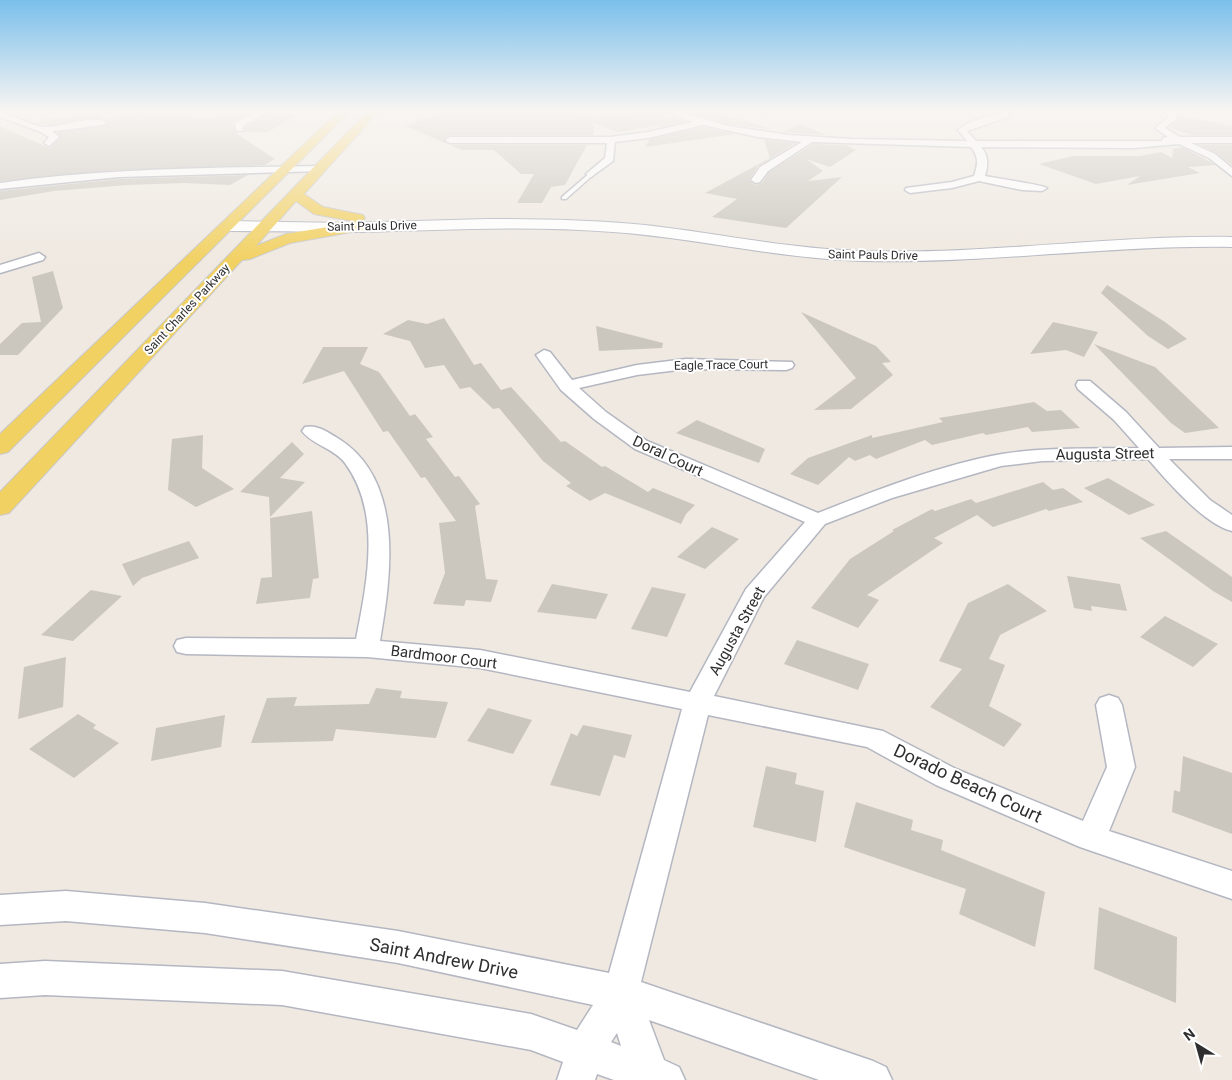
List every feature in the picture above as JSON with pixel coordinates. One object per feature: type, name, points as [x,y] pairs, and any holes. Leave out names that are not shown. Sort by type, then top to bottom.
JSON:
[{"type":"main road","name":"Saint Charles Parkway","points":[[0,447],[293,161]]},
{"type":"main road","name":"Saint Charles Parkway","points":[[0,507],[326,161]]},
{"type":"main road","points":[[295,194],[318,211],[361,223]]},
{"type":"main road","points":[[232,262],[259,248],[286,238],[361,223]]},
{"type":"street","points":[[591,174],[607,161]]},
{"type":"street","points":[[756,180],[764,169],[777,161]]},
{"type":"street","points":[[979,178],[982,161]]},
{"type":"street","points":[[1218,161],[1232,174]]},
{"type":"street","points":[[0,186],[88,175],[142,172],[319,169]]},
{"type":"street","points":[[910,190],[952,185],[979,178],[1017,186],[1042,188]]},
{"type":"street","name":"Saint Pauls Drive","points":[[232,222],[515,224],[633,229],[774,248],[864,256],[962,255],[1178,241],[1232,242]]},
{"type":"street","points":[[0,270],[39,257]]},
{"type":"street","name":"Doral Court","points":[[544,355],[560,380],[616,430],[641,445],[818,520]]},
{"type":"street","name":"Eagle Trace Court","points":[[567,386],[637,370],[686,364],[786,365]]},
{"type":"street","points":[[1084,385],[1120,416],[1153,454],[1203,504],[1232,525]]},
{"type":"street","points":[[311,431],[331,442],[353,461],[371,492],[380,570],[367,648]]},
{"type":"street","name":"Augusta Street","points":[[580,1065],[621,993],[697,704],[754,594],[818,520],[885,494],[986,463],[1042,455],[1232,453]]},
{"type":"street","name":"Bardmoor Court","points":[[186,646],[219,648],[367,648],[480,659],[697,704]]},
{"type":"street","name":"Dorado Beach Court","points":[[697,704],[873,738],[946,777],[1091,838],[1232,885]]},
{"type":"street","points":[[1091,838],[1121,767],[1109,705]]},
{"type":"street","name":"Saint Andrew Drive","points":[[0,910],[66,906],[205,918],[398,947],[621,993],[873,1080]]},
{"type":"street","points":[[0,981],[45,978],[282,988],[531,1032],[580,1065],[655,1078]]},
{"type":"street","points":[[621,993],[655,1078]]},
{"type":"lane","points":[[564,198],[591,174]]},
{"type":"building","points":[[0,161],[271,161],[265,165],[119,170],[0,181]]},
{"type":"building","points":[[507,161],[578,161],[565,185],[551,187],[542,203],[517,203],[534,174],[521,174]]},
{"type":"building","points":[[764,161],[766,161],[758,166],[749,180],[755,185],[762,183],[769,172],[786,161],[809,161],[823,171],[808,181],[842,177],[786,228],[712,217],[737,199],[705,193]]},
{"type":"building","points":[[813,161],[839,161],[830,167]]},
{"type":"building","points":[[1050,161],[1209,161],[1216,165],[1188,167],[1200,173],[1127,185],[1140,176],[1096,184],[1039,164]]},
{"type":"building","points":[[248,175],[230,185],[184,183],[128,185],[54,191],[0,200],[0,191],[119,179]]},
{"type":"building","points":[[53,271],[63,308],[18,355],[0,355],[0,344],[22,323],[41,322],[32,277]]},
{"type":"building","points":[[1107,285],[1165,322],[1187,339],[1168,349],[1148,336],[1101,293]]},
{"type":"building","points":[[801,312],[876,346],[891,362],[882,363],[893,375],[851,409],[814,410],[856,378]]},
{"type":"building","points":[[444,318],[474,365],[481,363],[501,390],[511,387],[561,442],[565,441],[602,467],[605,466],[648,492],[653,488],[695,505],[686,514],[681,524],[605,493],[590,501],[566,486],[571,483],[543,461],[499,408],[493,409],[470,387],[460,389],[444,365],[425,368],[410,341],[383,334],[408,320],[427,324]]},
{"type":"building","points":[[1053,322],[1098,332],[1084,357],[1066,350],[1030,354]]},
{"type":"building","points":[[596,326],[663,343],[662,348],[599,351]]},
{"type":"building","points":[[1094,344],[1155,367],[1219,428],[1185,433],[1171,423]]},
{"type":"building","points":[[323,347],[368,347],[360,364],[379,372],[410,416],[415,414],[433,437],[426,439],[455,477],[459,476],[480,504],[475,506],[486,579],[498,580],[491,602],[466,600],[464,606],[433,604],[445,573],[439,523],[456,521],[425,477],[421,478],[388,431],[383,432],[344,371],[302,384]]},
{"type":"building","points":[[1034,402],[1047,411],[1061,410],[1080,428],[1032,432],[1028,427],[986,435],[983,433],[932,445],[925,440],[876,459],[870,455],[855,461],[849,457],[818,485],[790,474],[808,458],[872,435],[872,438],[943,422],[939,418]]},
{"type":"building","points":[[697,420],[765,449],[759,463],[676,433]]},
{"type":"building","points":[[203,435],[202,468],[234,489],[196,507],[168,490],[172,439]]},
{"type":"building","points":[[292,442],[304,454],[280,478],[305,482],[270,517],[269,497],[240,492]]},
{"type":"building","points":[[1108,478],[1155,505],[1129,515],[1084,488]]},
{"type":"building","points":[[1043,482],[1053,490],[1063,488],[1083,502],[1049,511],[1046,509],[993,527],[977,515],[934,538],[943,543],[867,595],[879,600],[858,628],[811,608],[850,559],[894,531],[892,530],[932,509],[935,511],[971,499],[976,503]]},
{"type":"building","points":[[312,511],[319,578],[313,579],[310,598],[256,604],[261,578],[272,577],[270,518]]},
{"type":"building","points":[[712,527],[739,539],[705,569],[677,557]]},
{"type":"building","points":[[1166,531],[1232,577],[1232,602],[1213,591],[1140,538]]},
{"type":"building","points":[[189,541],[199,558],[142,578],[133,586],[122,564]]},
{"type":"building","points":[[1067,576],[1120,584],[1127,611],[1091,606],[1092,611],[1074,608]]},
{"type":"building","points":[[552,584],[608,594],[596,619],[537,612]]},
{"type":"building","points":[[1008,584],[1047,611],[1000,635],[989,659],[1005,665],[989,706],[1022,724],[1004,747],[930,707],[962,669],[939,661],[968,603]]},
{"type":"building","points":[[652,587],[686,594],[667,637],[631,629]]},
{"type":"building","points":[[91,590],[122,596],[73,641],[41,635]]},
{"type":"building","points":[[1165,616],[1218,644],[1193,667],[1140,637]]},
{"type":"building","points":[[797,640],[869,664],[858,690],[784,664]]},
{"type":"building","points":[[66,657],[63,707],[18,719],[24,667]]},
{"type":"building","points":[[376,688],[402,691],[400,698],[448,702],[436,738],[336,729],[333,741],[251,743],[267,698],[297,697],[294,706],[369,704]]},
{"type":"building","points":[[488,708],[532,720],[513,754],[467,741]]},
{"type":"building","points":[[78,714],[96,725],[93,728],[119,743],[74,778],[29,749]]},
{"type":"building","points":[[225,715],[221,747],[151,761],[156,728]]},
{"type":"building","points":[[583,725],[632,735],[625,758],[614,755],[600,796],[550,785],[571,733],[577,736]]},
{"type":"building","points":[[1183,756],[1232,773],[1232,834],[1172,812],[1174,790],[1180,792]]},
{"type":"building","points":[[766,766],[797,773],[795,784],[824,791],[816,842],[753,827]]},
{"type":"building","points":[[856,802],[913,820],[911,830],[943,840],[941,850],[1045,892],[1035,947],[959,914],[966,889],[844,847]]},
{"type":"building","points":[[1099,907],[1177,937],[1176,1003],[1094,969]]}]
